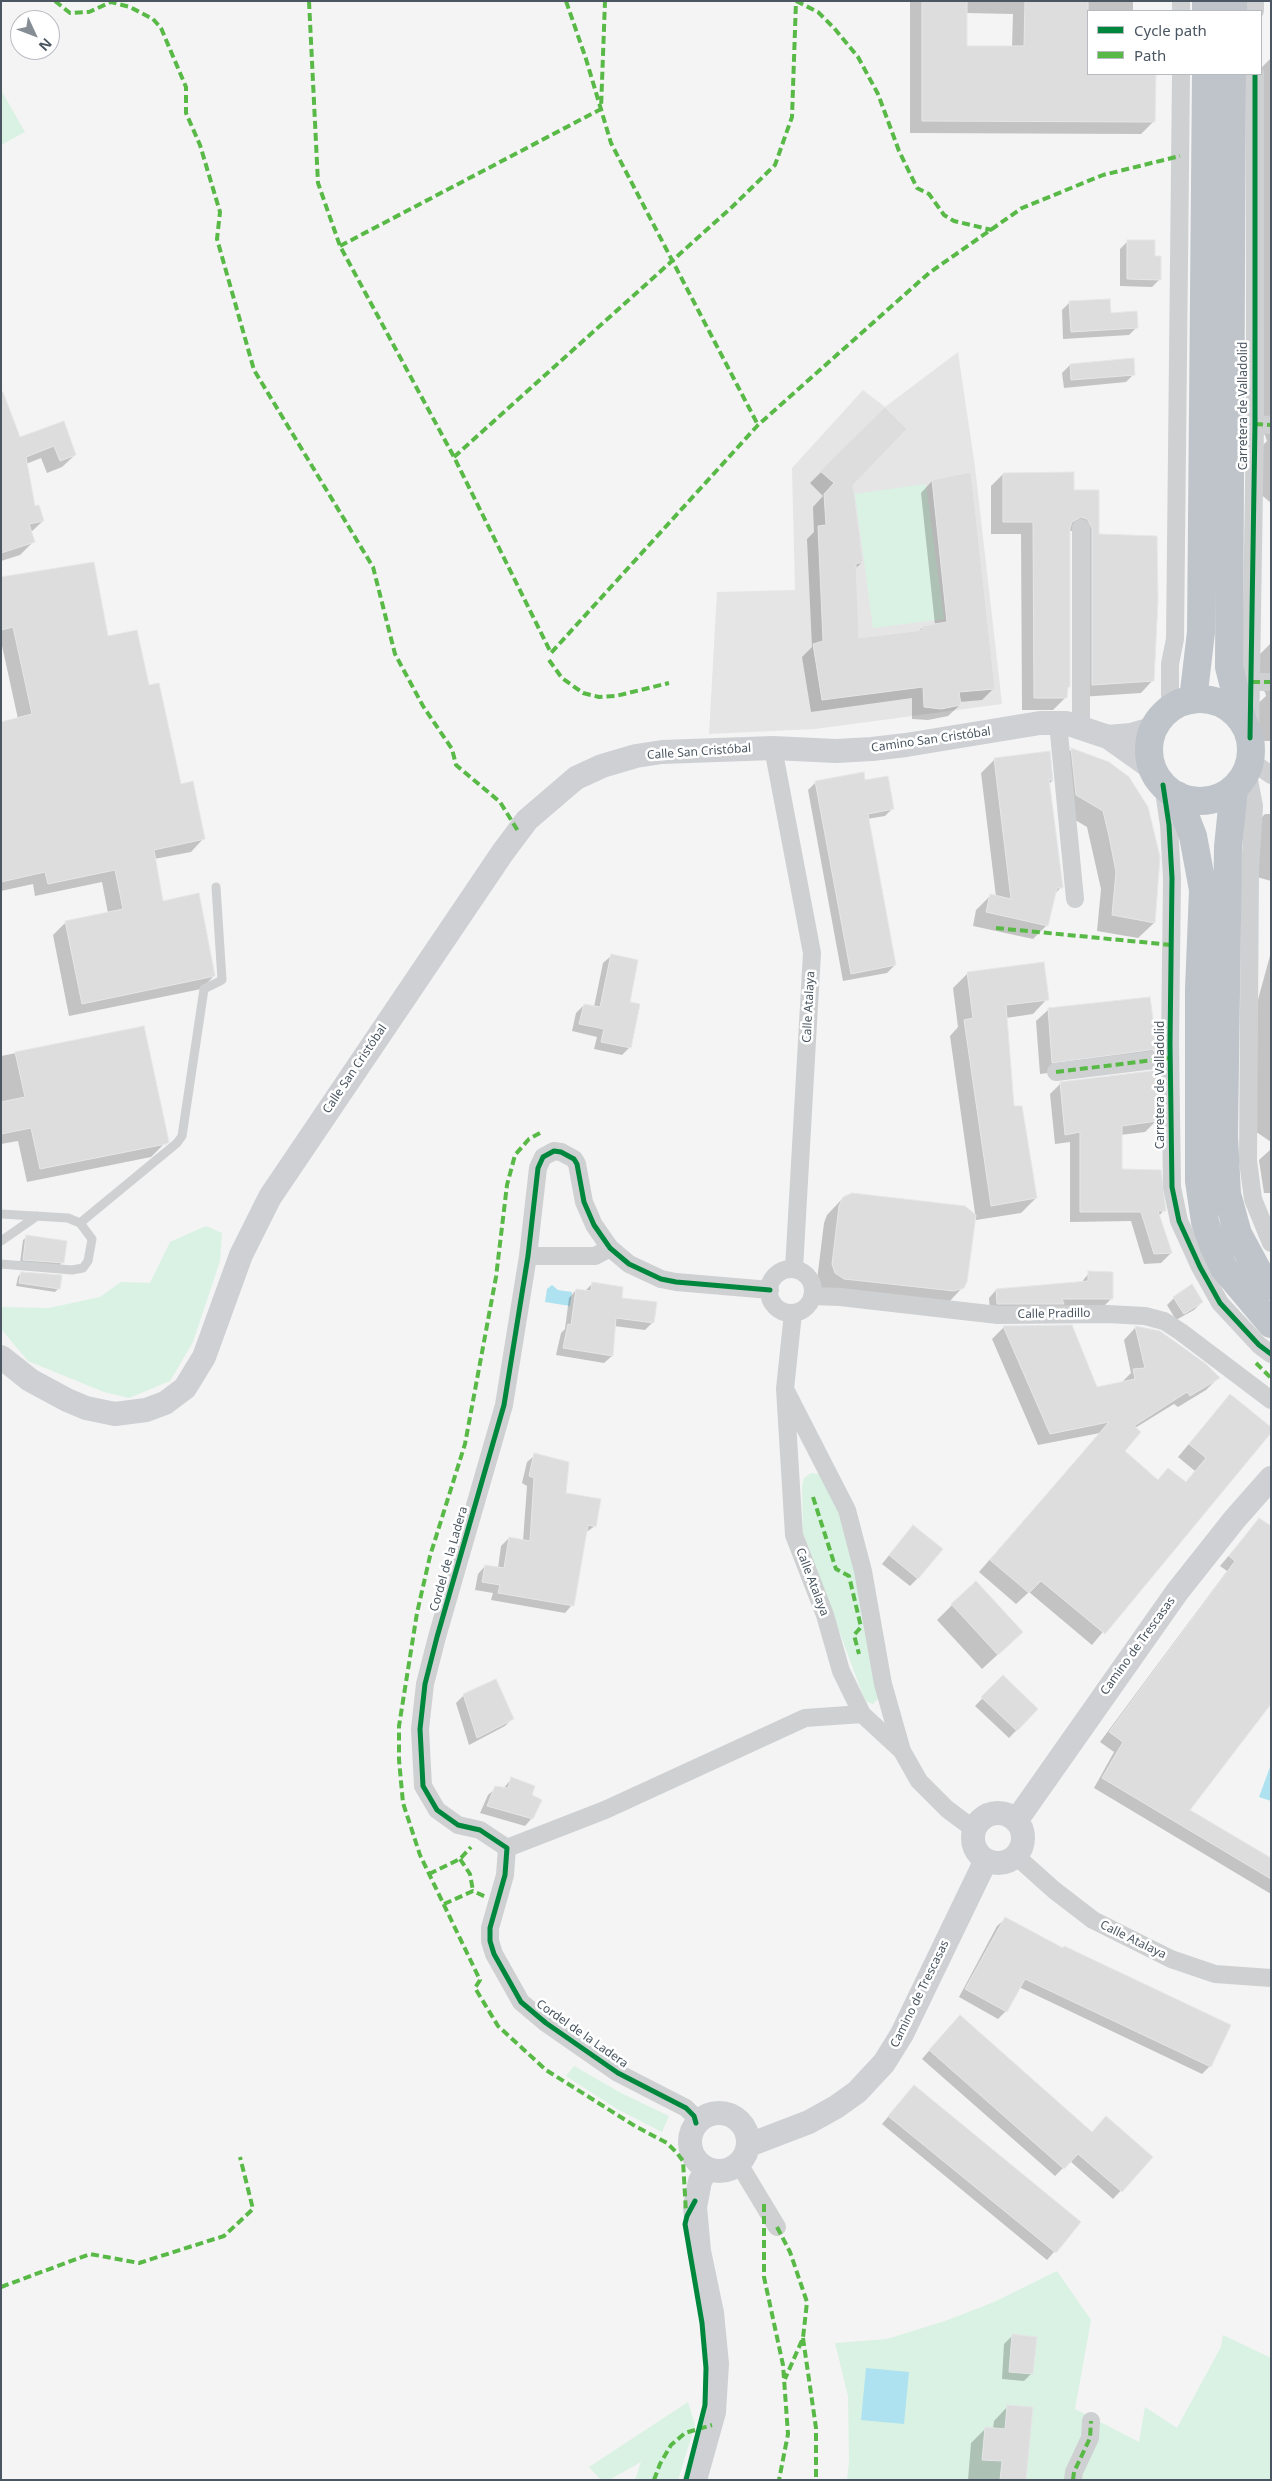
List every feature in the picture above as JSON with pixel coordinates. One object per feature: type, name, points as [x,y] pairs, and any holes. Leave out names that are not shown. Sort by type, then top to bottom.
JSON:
[{"type":"highway","points":[[1206,75],[1201,632],[1173,712],[1149,751],[1193,836],[1203,890],[1199,989],[1199,1182],[1205,1222],[1212,1245],[1224,1268],[1271,1324]]},
{"type":"highway","name":"Carretera de Valladolid","points":[[1232,75],[1229,668],[1249,759],[1228,846],[1224,1136],[1227,1194],[1238,1234],[1259,1273],[1271,1286]]},
{"type":"highway","points":[[1164,783],[1191,800],[1206,800],[1221,796],[1249,759],[1225,706],[1210,700],[1173,712]]},
{"type":"main road","name":"Camino San Cristóbal","points":[[774,748],[836,751],[872,749],[1040,723],[1069,725],[1108,737],[1131,735],[1173,712]]},
{"type":"main road","name":"Camino San Cristóbal","points":[[1108,737],[1164,783]]},
{"type":"main road","name":"Calle San Cristóbal","points":[[1,1357],[30,1380],[67,1400],[86,1408],[115,1414],[146,1410],[165,1403],[185,1388],[204,1357],[241,1255],[270,1197],[330,1105],[527,820],[576,778],[627,759],[671,751],[774,748]]},
{"type":"main road","name":"Camino de Trescasas","points":[[1016,1821],[1177,1592],[1234,1520],[1271,1478]]},
{"type":"main road","points":[[992,1814],[1005,1815],[1016,1821],[1020,1827],[1023,1842],[1016,1856],[1002,1863],[986,1860],[975,1847],[975,1830],[982,1820],[992,1814]]},
{"type":"main road","name":"Camino de Trescasas","points":[[744,2154],[836,2107],[857,2092],[880,2068],[902,2034],[986,1860]]},
{"type":"main road","points":[[712,2113],[733,2116],[741,2122],[746,2131],[744,2154],[728,2170],[718,2172],[707,2170],[697,2163],[691,2153],[689,2143],[691,2131],[696,2122],[712,2113]]},
{"type":"main road","points":[[695,2480],[714,2412],[717,2364],[712,2313],[700,2251],[695,2207],[700,2181],[707,2170]]},
{"type":"street","points":[[1173,712],[1170,664],[1175,639],[1180,75]]},
{"type":"street","name":"Carretera de Valladolid","points":[[1255,75],[1263,425],[1249,759],[1254,806],[1250,870],[1248,1161],[1253,1199],[1271,1243]]},
{"type":"street","points":[[1075,899],[1069,725],[1081,528]]},
{"type":"street","points":[[1252,682],[1271,682]]},
{"type":"street","name":"Calle Atalaya","points":[[774,748],[812,953],[794,1269]]},
{"type":"street","name":"Carretera de Valladolid","points":[[1164,783],[1172,878],[1170,1058],[1172,1187],[1179,1221],[1200,1267],[1220,1303],[1254,1340],[1271,1354]]},
{"type":"street","name":"Carretera de Valladolid","points":[[1056,1072],[1170,1058]]},
{"type":"street","name":"Cordel de la Ladera","points":[[696,2122],[694,2116],[686,2108],[618,2073],[546,2023],[521,2002],[494,1954],[490,1941],[490,1928],[505,1874],[507,1848],[480,1830],[458,1824],[437,1810],[423,1786],[420,1729],[425,1684],[437,1637],[504,1405],[528,1256],[538,1168],[543,1157],[554,1151],[566,1153],[578,1164],[587,1208],[594,1225],[610,1248],[629,1264],[661,1279],[770,1290]]},
{"type":"street","points":[[528,1256],[595,1256],[610,1248]]},
{"type":"street","points":[[794,1269],[807,1276],[811,1282],[812,1296],[805,1307],[793,1312],[780,1309],[774,1304],[770,1290],[773,1278],[777,1274],[794,1269]]},
{"type":"street","name":"Calle Pradillo","points":[[812,1296],[840,1297],[998,1316],[1107,1314],[1145,1316],[1164,1321],[1181,1332],[1271,1400]]},
{"type":"street","name":"Calle Atalaya","points":[[793,1312],[785,1389],[794,1535],[825,1615],[841,1671],[862,1714],[902,1751]]},
{"type":"street","name":"Calle Atalaya","points":[[785,1389],[847,1510],[863,1571],[883,1684],[902,1751],[919,1781],[947,1809],[975,1830]]},
{"type":"street","points":[[507,1848],[605,1810],[805,1718],[862,1714]]},
{"type":"street","name":"Calle Atalaya","points":[[1016,1856],[1054,1890],[1093,1920],[1171,1958],[1215,1974],[1271,1978]]},
{"type":"street","points":[[744,2154],[777,2227]]},
{"type":"street","points":[[1073,2480],[1074,2472],[1090,2438],[1091,2421]]},
{"type":"lane","points":[[80,1223],[177,1143],[182,1136],[204,989],[222,980],[216,887]]},
{"type":"lane","points":[[1,1214],[68,1218],[80,1223],[92,1239],[88,1261],[83,1268],[72,1270],[1,1264]]},
{"type":"lane","points":[[1,1241],[37,1216]]},
{"type":"shaded area","points":[[958,352],[975,467],[1002,704],[815,729],[709,734],[717,592],[795,590],[792,468],[863,390],[885,407]]},
{"type":"green space","points":[[1,90],[25,132],[1,145]]},
{"type":"green space","points":[[926,484],[944,619],[873,628],[855,494]]},
{"type":"green space","points":[[206,1226],[222,1233],[220,1261],[193,1342],[170,1381],[129,1398],[104,1392],[28,1361],[1,1329],[1,1307],[49,1308],[100,1297],[121,1282],[150,1283],[170,1242]]},
{"type":"green space","points":[[811,1473],[819,1474],[842,1514],[882,1695],[873,1704],[867,1702],[864,1698],[803,1533],[802,1486],[804,1478]]},
{"type":"green space","points":[[574,2066],[621,2093],[669,2116],[662,2132],[617,2109],[566,2076]]},
{"type":"green space","points":[[1057,2271],[1091,2320],[1075,2409],[1139,2442],[1145,2407],[1177,2428],[1221,2347],[1223,2335],[1271,2358],[1271,2480],[847,2480],[849,2462],[848,2396],[835,2343],[887,2339],[945,2321],[994,2302]]},
{"type":"green space","points":[[688,2402],[695,2425],[678,2480],[635,2480],[641,2462],[609,2480],[601,2480],[589,2467]]},
{"type":"water","points":[[552,1285],[558,1290],[572,1292],[570,1306],[545,1302],[547,1289]]},
{"type":"water","points":[[1271,1767],[1271,1801],[1259,1797]]},
{"type":"water","points":[[866,2368],[909,2372],[904,2424],[861,2420]]},
{"type":"building","points":[[922,1],[967,1],[967,46],[1024,46],[1025,1],[1088,1],[1087,75],[1156,75],[1155,122],[922,121]]},
{"type":"building","points":[[1127,240],[1155,240],[1155,256],[1161,256],[1161,280],[1127,279]]},
{"type":"building","points":[[1110,299],[1111,313],[1137,311],[1138,328],[1071,332],[1069,301]]},
{"type":"building","points":[[1134,358],[1135,375],[1071,380],[1070,364]]},
{"type":"building","points":[[1,392],[3,392],[20,437],[64,421],[76,455],[60,461],[54,446],[26,457],[35,506],[39,505],[44,521],[29,524],[35,542],[1,553]]},
{"type":"building","points":[[885,407],[907,429],[853,485],[863,562],[856,564],[859,638],[923,630],[922,626],[947,622],[932,480],[971,472],[995,689],[959,692],[961,705],[941,709],[924,707],[923,687],[822,700],[813,644],[823,641],[818,526],[826,525],[824,494],[834,483],[820,471]]},
{"type":"building","points":[[1074,472],[1074,490],[1099,490],[1099,534],[1157,536],[1158,600],[1154,681],[1092,685],[1092,528],[1087,519],[1081,517],[1072,522],[1070,528],[1070,687],[1068,687],[1067,698],[1034,698],[1033,522],[1003,522],[1003,473]]},
{"type":"building","points":[[94,562],[108,636],[137,630],[149,685],[159,683],[181,784],[193,781],[205,839],[154,850],[163,901],[199,893],[215,976],[82,1004],[65,921],[123,909],[115,870],[48,884],[45,872],[1,882],[1,722],[32,714],[13,627],[1,630],[1,577]]},
{"type":"building","points":[[1071,748],[1109,762],[1129,777],[1148,807],[1160,857],[1155,923],[1112,915],[1116,872],[1103,811],[1076,795]]},
{"type":"building","points":[[1050,751],[1053,781],[1049,779],[1063,888],[1057,888],[1048,926],[986,912],[990,894],[1011,899],[994,758]]},
{"type":"building","points":[[864,772],[865,780],[888,776],[894,809],[868,814],[896,965],[851,974],[815,781]]},
{"type":"building","points":[[611,954],[638,960],[630,1002],[640,1004],[631,1048],[601,1042],[604,1029],[579,1024],[584,1004],[600,1007]]},
{"type":"building","points":[[1044,962],[1049,1000],[1006,1005],[1014,1106],[1022,1106],[1037,1198],[991,1206],[964,1020],[973,1018],[967,972]]},
{"type":"building","points":[[1150,997],[1157,1049],[1052,1063],[1048,1008]]},
{"type":"building","points":[[144,1026],[169,1142],[40,1169],[31,1128],[1,1134],[1,1102],[25,1097],[15,1052]]},
{"type":"building","points":[[1159,1070],[1157,1121],[1122,1126],[1122,1169],[1161,1170],[1166,1211],[1158,1211],[1172,1253],[1154,1254],[1141,1212],[1080,1212],[1080,1132],[1065,1135],[1060,1082]]},
{"type":"building","points":[[852,1193],[965,1206],[976,1215],[967,1282],[964,1288],[954,1291],[844,1279],[835,1273],[832,1264],[839,1206],[843,1197]]},
{"type":"building","points":[[26,1235],[67,1241],[64,1263],[23,1260]]},
{"type":"building","points":[[1088,1271],[1113,1272],[1113,1299],[1062,1299],[1064,1304],[997,1304],[996,1289],[1088,1281]]},
{"type":"building","points":[[21,1272],[62,1275],[60,1289],[19,1283]]},
{"type":"building","points":[[592,1282],[623,1287],[622,1298],[657,1302],[654,1323],[616,1318],[613,1356],[563,1348],[568,1324],[571,1325],[576,1289],[591,1291]]},
{"type":"building","points":[[1192,1284],[1203,1302],[1184,1314],[1173,1297]]},
{"type":"building","points":[[1072,1325],[1097,1387],[1135,1379],[1133,1369],[1145,1368],[1135,1326],[1160,1331],[1206,1364],[1220,1378],[1190,1396],[1187,1392],[1134,1426],[1141,1432],[1125,1451],[1158,1480],[1168,1468],[1186,1482],[1206,1458],[1189,1444],[1230,1394],[1271,1427],[1271,1433],[1105,1634],[1041,1581],[1029,1593],[990,1560],[1109,1422],[1050,1434],[1003,1326]]},
{"type":"building","points":[[534,1453],[569,1462],[566,1493],[601,1499],[596,1527],[588,1525],[574,1606],[498,1593],[500,1585],[482,1582],[485,1565],[504,1568],[509,1537],[530,1541],[534,1478],[529,1476]]},
{"type":"building","points":[[1259,1518],[1271,1526],[1271,1704],[1190,1810],[1271,1858],[1271,1879],[1102,1778],[1123,1742],[1109,1732],[1235,1561],[1229,1556]]},
{"type":"building","points":[[913,1525],[943,1549],[918,1579],[889,1555]]},
{"type":"building","points":[[976,1581],[1023,1632],[998,1655],[951,1604]]},
{"type":"building","points":[[1003,1675],[1038,1709],[1017,1731],[981,1697]]},
{"type":"building","points":[[496,1679],[514,1719],[477,1738],[463,1694]]},
{"type":"building","points":[[511,1777],[535,1786],[532,1795],[542,1800],[533,1819],[487,1806],[495,1786],[508,1788]]},
{"type":"building","points":[[1005,1917],[1063,1948],[1064,1946],[1231,2025],[1211,2067],[1025,1979],[1007,2012],[965,1989]]},
{"type":"building","points":[[960,2015],[1092,2132],[1106,2116],[1153,2157],[1122,2192],[1078,2154],[1064,2169],[929,2050]]},
{"type":"building","points":[[914,2085],[1081,2222],[1056,2253],[888,2116]]},
{"type":"building","points":[[1012,2334],[1037,2337],[1033,2374],[1009,2372]]},
{"type":"building","points":[[1007,2405],[1033,2407],[1026,2480],[1000,2480],[1002,2461],[982,2460],[985,2427],[1005,2429]]},
{"type":"marked path","points":[[55,1],[70,13],[89,12],[111,2],[130,7],[153,19],[161,28],[186,87],[186,113],[200,145],[220,212],[217,239],[254,370],[373,567],[395,654],[423,706],[452,749],[456,765],[500,802],[518,831]]},
{"type":"marked path","points":[[309,1],[318,183],[340,246],[454,457],[551,653],[758,425],[929,273],[1022,208],[1103,175],[1180,156]]},
{"type":"marked path","points":[[566,1],[586,59],[611,143],[758,425]]},
{"type":"marked path","points":[[340,246],[601,109],[605,1]]},
{"type":"marked path","points":[[796,1],[818,12],[858,57],[878,94],[899,151],[917,188],[929,194],[944,215],[954,221],[992,230]]},
{"type":"marked path","points":[[454,457],[732,207],[775,165],[792,117],[796,1]]},
{"type":"marked path","points":[[1255,424],[1271,425]]},
{"type":"marked path","points":[[549,660],[562,678],[583,693],[599,697],[616,696],[669,683]]},
{"type":"marked path","points":[[1252,682],[1271,682]]},
{"type":"marked path","points":[[996,928],[1172,945]]},
{"type":"marked path","points":[[1056,1072],[1170,1058]]},
{"type":"marked path","points":[[540,1133],[529,1139],[515,1155],[507,1185],[496,1277],[465,1444],[430,1556],[417,1613],[399,1726],[399,1760],[403,1803],[420,1855],[480,1980],[475,1988],[498,2026],[546,2070],[635,2126],[667,2143],[683,2161],[686,2212]]},
{"type":"marked path","points":[[1256,1363],[1271,1378]]},
{"type":"marked path","points":[[813,1497],[836,1569],[849,1576],[861,1627],[854,1635],[859,1654]]},
{"type":"marked path","points":[[429,1874],[460,1859],[471,1847]]},
{"type":"marked path","points":[[460,1859],[470,1874],[473,1891]]},
{"type":"marked path","points":[[444,1904],[473,1891],[486,1897]]},
{"type":"marked path","points":[[1,2287],[90,2254],[139,2263],[224,2236],[253,2209],[240,2157]]},
{"type":"marked path","points":[[764,2204],[764,2277],[783,2365],[788,2434],[779,2480]]},
{"type":"marked path","points":[[777,2227],[790,2252],[807,2302],[803,2338],[785,2379]]},
{"type":"marked path","points":[[803,2338],[816,2428],[816,2480]]},
{"type":"marked path","points":[[1073,2480],[1074,2472],[1090,2438],[1091,2421]]},
{"type":"marked path","points":[[654,2480],[660,2464],[671,2445],[685,2433],[712,2425]]},
{"type":"cycle path","points":[[1250,738],[1255,424],[1255,75]]},
{"type":"cycle path","points":[[1163,785],[1169,825],[1172,878],[1170,1044],[1172,1187],[1179,1221],[1200,1267],[1220,1303],[1259,1345],[1271,1354]]},
{"type":"cycle path","points":[[696,2123],[694,2116],[686,2108],[618,2073],[546,2023],[521,2002],[494,1954],[490,1941],[490,1928],[505,1875],[507,1848],[480,1830],[458,1825],[437,1810],[423,1786],[420,1729],[425,1684],[437,1637],[504,1405],[528,1256],[538,1168],[543,1157],[554,1151],[561,1152],[574,1159],[577,1164],[584,1202],[594,1225],[610,1248],[629,1264],[661,1279],[676,1282],[770,1290]]},
{"type":"cycle path","points":[[686,2480],[705,2405],[706,2368],[702,2323],[685,2224],[695,2201]]}]
